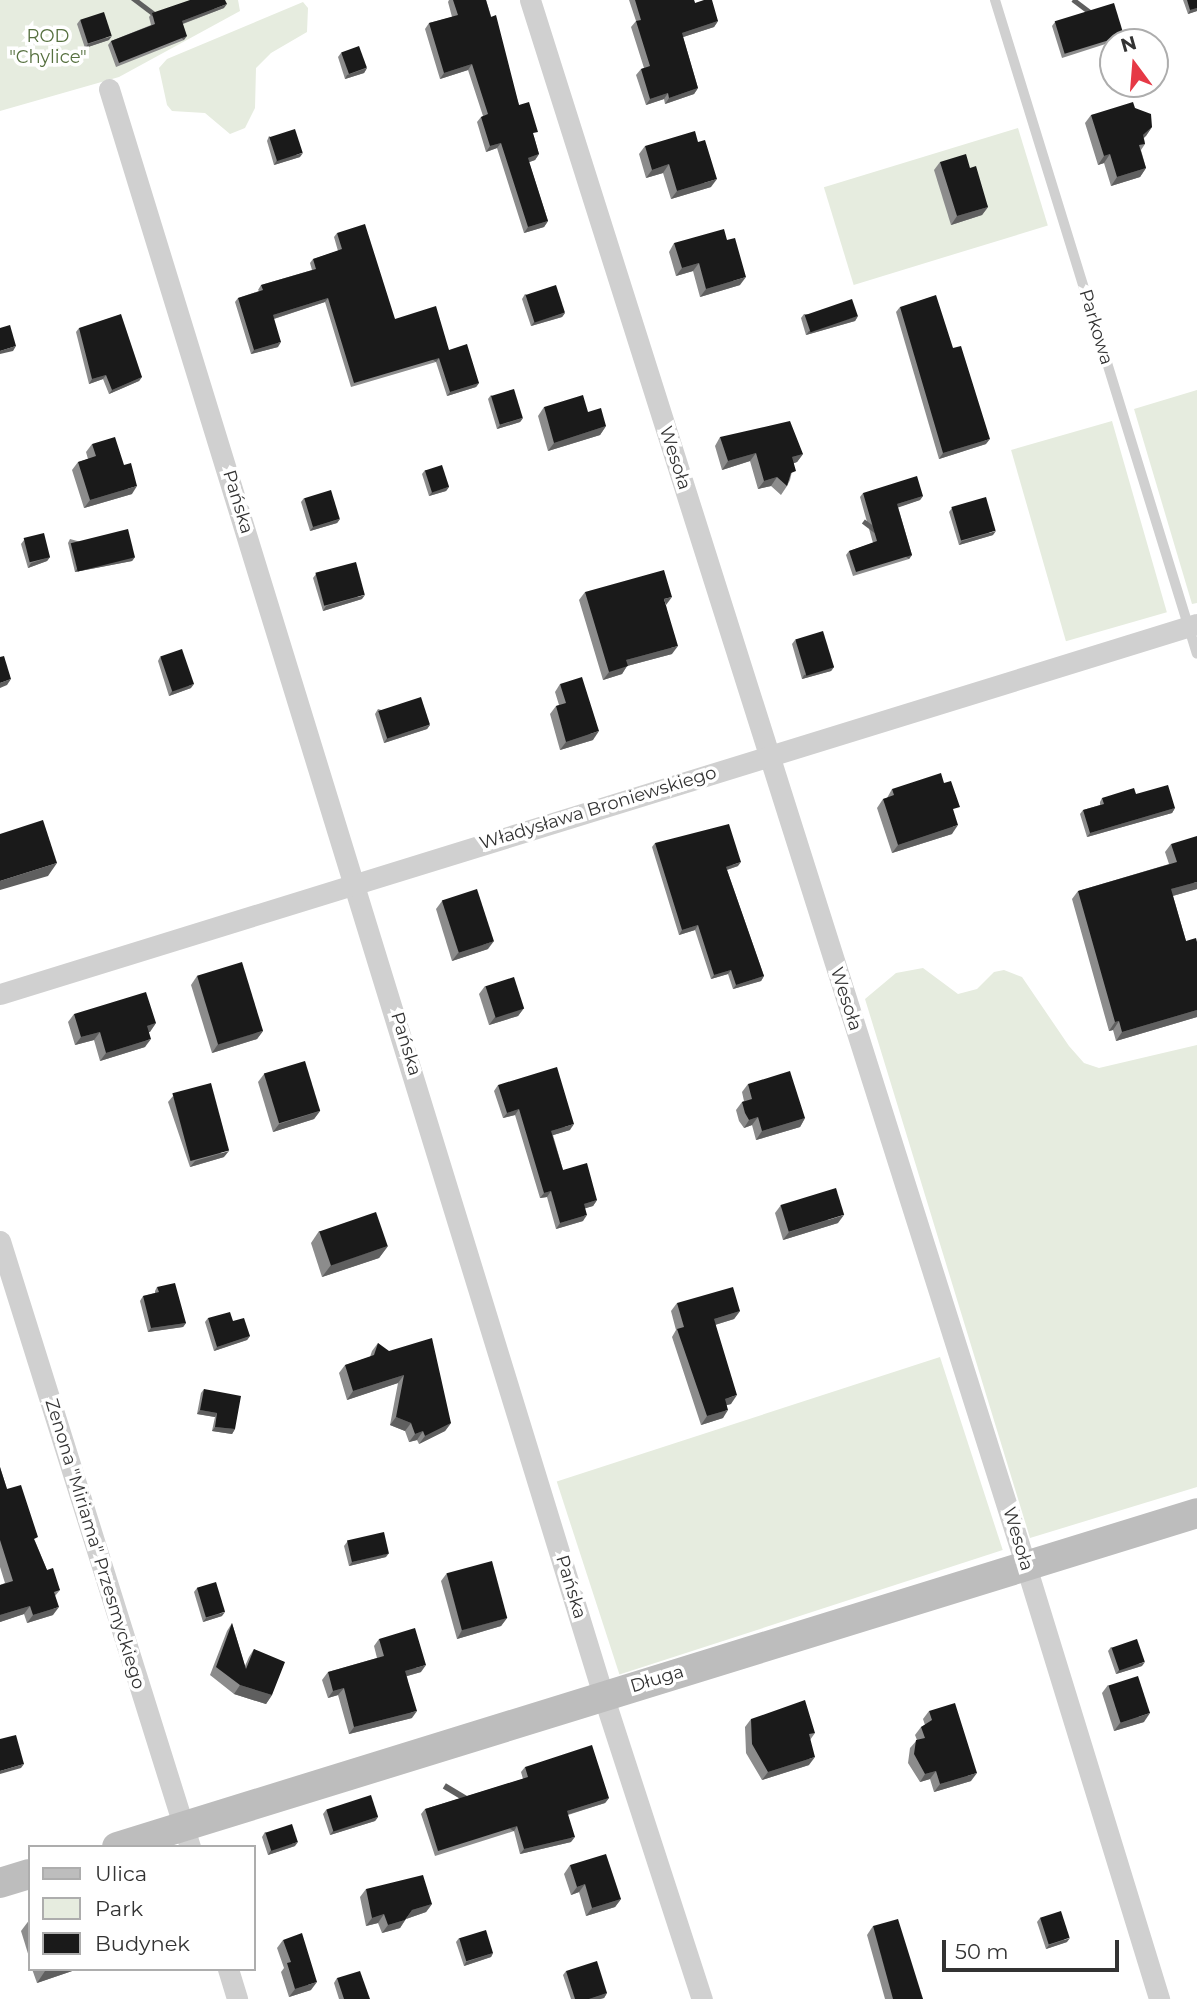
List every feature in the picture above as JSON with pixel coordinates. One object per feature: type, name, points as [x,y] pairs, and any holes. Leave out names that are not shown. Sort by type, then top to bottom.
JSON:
[{"type":"street","name":"Wesoła","points":[[530,0],[1026,1566],[1159,1999]]},
{"type":"street","name":"Pańska","points":[[109,89],[357,883],[603,1695],[702,1999]]},
{"type":"street","name":"Władysława Broniewskiego","points":[[0,994],[1193,625]]},
{"type":"street","name":"Zenona \"Miriama\" Przesmyckiego","points":[[0,1241],[187,1836]]},
{"type":"street","name":"Długa","points":[[130,1845],[187,1836],[603,1695],[1197,1513]]},
{"type":"street","points":[[0,1883],[28,1875]]},
{"type":"street","points":[[229,1971],[237,1999]]},
{"type":"lane","name":"Parkowa","points":[[995,0],[1193,625],[1197,654]]},
{"type":"green space","name":"ROD \"Chylice\"","points":[[0,0],[238,0],[240,11],[119,77],[0,111]]},
{"type":"green space","points":[[303,2],[308,8],[307,32],[271,53],[256,68],[255,108],[245,128],[230,134],[205,113],[172,111],[167,105],[159,68],[167,59]]},
{"type":"green space","points":[[1018,128],[1048,226],[854,285],[824,187]]},
{"type":"green space","points":[[1197,390],[1197,603],[1192,604],[1134,409]]},
{"type":"green space","points":[[1112,421],[1167,612],[1066,641],[1011,450]]},
{"type":"green space","points":[[923,968],[958,994],[977,989],[994,972],[1004,970],[1022,977],[1069,1046],[1084,1063],[1099,1068],[1197,1045],[1197,1487],[1030,1538],[865,999],[896,973]]},
{"type":"green space","points":[[940,1357],[1003,1550],[619,1675],[557,1482]]},
{"type":"building","points":[[190,0],[225,0],[227,4],[182,21],[187,36],[119,63],[111,41],[155,24],[152,13]]},
{"type":"building","points":[[453,0],[486,0],[491,17],[496,15],[519,105],[529,102],[538,132],[533,133],[539,154],[528,158],[548,221],[528,227],[501,143],[490,146],[481,117],[488,114],[472,64],[444,73],[429,23],[458,15]]},
{"type":"building","points":[[635,0],[694,0],[695,3],[712,0],[718,21],[682,33],[698,88],[669,98],[668,93],[650,99],[641,69],[650,66],[636,21],[641,20]]},
{"type":"building","points":[[1187,0],[1197,0],[1197,8],[1190,10]]},
{"type":"building","points":[[1114,3],[1122,28],[1099,28],[1099,43],[1065,54],[1055,21]]},
{"type":"building","points":[[104,12],[112,36],[88,44],[80,20]]},
{"type":"building","points":[[359,46],[367,68],[349,74],[341,52]]},
{"type":"building","points":[[1133,102],[1135,108],[1151,114],[1152,127],[1143,135],[1145,144],[1139,145],[1146,168],[1117,177],[1110,154],[1104,156],[1091,115]]},
{"type":"building","points":[[295,129],[303,153],[277,161],[269,137]]},
{"type":"building","points":[[695,131],[698,142],[705,140],[717,179],[677,191],[669,164],[652,170],[645,146]]},
{"type":"building","points":[[966,154],[970,168],[976,166],[988,207],[957,216],[940,162]]},
{"type":"building","points":[[365,224],[395,319],[436,306],[449,350],[467,344],[479,383],[450,392],[439,358],[354,383],[328,298],[273,315],[281,342],[254,350],[238,298],[263,290],[261,285],[316,269],[313,259],[342,249],[337,233]]},
{"type":"building","points":[[724,229],[727,240],[735,238],[746,277],[706,289],[699,263],[682,268],[674,243]]},
{"type":"building","points":[[556,285],[565,313],[535,322],[526,295]]},
{"type":"building","points":[[936,295],[953,348],[961,346],[990,439],[943,453],[900,307]]},
{"type":"building","points":[[852,299],[858,316],[811,332],[805,315]]},
{"type":"building","points":[[121,314],[142,377],[112,390],[106,375],[92,379],[79,328]]},
{"type":"building","points":[[10,325],[16,346],[0,351],[0,328]]},
{"type":"building","points":[[514,389],[523,418],[500,425],[491,396]]},
{"type":"building","points":[[583,395],[588,412],[601,408],[606,426],[554,443],[544,407]]},
{"type":"building","points":[[790,421],[803,454],[792,457],[796,471],[791,473],[787,486],[777,477],[764,481],[756,453],[728,461],[720,437]]},
{"type":"building","points":[[115,437],[124,465],[131,463],[137,486],[90,500],[78,462],[96,456],[92,444]]},
{"type":"building","points":[[442,465],[449,487],[432,492],[425,471]]},
{"type":"building","points":[[917,476],[923,496],[897,504],[912,555],[856,572],[849,551],[877,541],[863,493]]},
{"type":"building","points":[[331,490],[340,519],[313,527],[304,498]]},
{"type":"building","points":[[986,497],[996,531],[961,541],[951,507]]},
{"type":"building","points":[[128,529],[135,557],[78,571],[71,543]]},
{"type":"building","points":[[44,533],[50,557],[30,562],[24,538]]},
{"type":"building","points":[[356,562],[365,595],[324,606],[315,573]]},
{"type":"building","points":[[664,570],[672,597],[664,599],[678,646],[626,660],[628,666],[609,672],[585,592]]},
{"type":"building","points":[[823,631],[834,667],[806,676],[795,639]]},
{"type":"building","points":[[182,649],[194,684],[172,691],[160,656]]},
{"type":"building","points":[[4,656],[11,679],[0,683],[0,657]]},
{"type":"building","points":[[582,677],[599,731],[566,742],[556,706],[566,703],[560,684]]},
{"type":"building","points":[[421,697],[430,725],[387,738],[378,711]]},
{"type":"building","points":[[941,773],[944,783],[951,781],[960,807],[953,809],[958,825],[898,845],[883,799],[894,795],[892,789]]},
{"type":"building","points":[[1168,785],[1175,808],[1090,833],[1083,810],[1104,804],[1102,798],[1134,788],[1136,794]]},
{"type":"building","points":[[43,820],[57,863],[0,881],[0,834]]},
{"type":"building","points":[[729,824],[741,862],[726,867],[764,976],[736,985],[731,970],[714,975],[698,925],[682,930],[655,843]]},
{"type":"building","points":[[1197,836],[1197,882],[1171,889],[1186,941],[1196,938],[1197,942],[1197,1010],[1122,1032],[1119,1021],[1115,1022],[1078,891],[1177,862],[1171,844]]},
{"type":"building","points":[[477,889],[494,941],[459,953],[442,900]]},
{"type":"building","points":[[242,962],[263,1031],[218,1045],[197,976]]},
{"type":"building","points":[[514,977],[524,1008],[496,1018],[485,986]]},
{"type":"building","points":[[146,992],[156,1023],[147,1026],[151,1039],[106,1053],[100,1032],[81,1037],[74,1014]]},
{"type":"building","points":[[305,1061],[320,1111],[279,1123],[264,1074]]},
{"type":"building","points":[[557,1067],[574,1124],[551,1131],[563,1170],[587,1163],[597,1200],[584,1204],[587,1215],[560,1223],[551,1191],[544,1193],[519,1109],[507,1113],[498,1085]]},
{"type":"building","points":[[790,1071],[805,1118],[762,1131],[758,1117],[749,1120],[745,1113],[742,1102],[752,1099],[748,1084]]},
{"type":"building","points":[[211,1083],[229,1151],[190,1161],[172,1093]]},
{"type":"building","points":[[836,1188],[844,1215],[789,1232],[781,1205]]},
{"type":"building","points":[[376,1212],[388,1246],[331,1266],[319,1232]]},
{"type":"building","points":[[175,1283],[186,1323],[151,1328],[143,1296],[159,1292],[157,1287]]},
{"type":"building","points":[[733,1287],[740,1311],[714,1319],[737,1395],[725,1399],[728,1410],[707,1416],[677,1329],[684,1327],[677,1303]]},
{"type":"building","points":[[230,1312],[233,1321],[244,1318],[250,1336],[217,1347],[208,1318]]},
{"type":"building","points":[[432,1338],[451,1423],[425,1436],[423,1431],[415,1434],[411,1423],[396,1417],[404,1375],[353,1391],[345,1365],[374,1355],[378,1343],[389,1351]]},
{"type":"building","points":[[204,1389],[241,1396],[235,1429],[215,1427],[217,1413],[200,1410]]},
{"type":"building","points":[[0,1467],[7,1489],[21,1485],[38,1537],[34,1539],[47,1570],[53,1568],[60,1590],[54,1592],[59,1607],[33,1615],[30,1606],[0,1615],[0,1585],[13,1581],[0,1540]]},
{"type":"building","points":[[384,1532],[389,1553],[352,1562],[347,1541]]},
{"type":"building","points":[[492,1561],[507,1618],[462,1630],[447,1573]]},
{"type":"building","points":[[216,1582],[225,1612],[206,1617],[197,1588]]},
{"type":"building","points":[[232,1623],[246,1669],[254,1649],[285,1662],[272,1695],[240,1685],[216,1667]]},
{"type":"building","points":[[415,1628],[426,1665],[405,1671],[417,1711],[354,1727],[344,1688],[333,1691],[328,1672],[384,1656],[379,1639]]},
{"type":"building","points":[[1137,1639],[1145,1662],[1119,1670],[1111,1648]]},
{"type":"building","points":[[1138,1676],[1150,1713],[1121,1723],[1109,1686]]},
{"type":"building","points":[[805,1700],[815,1733],[809,1734],[815,1757],[768,1772],[752,1744],[751,1719]]},
{"type":"building","points":[[955,1703],[977,1773],[940,1784],[936,1771],[925,1774],[914,1754],[916,1740],[925,1738],[921,1727],[932,1720],[929,1711]]},
{"type":"building","points":[[16,1735],[24,1764],[0,1771],[0,1739]]},
{"type":"building","points":[[592,1745],[609,1798],[567,1811],[575,1837],[524,1849],[517,1826],[438,1851],[425,1809],[528,1777],[525,1767]]},
{"type":"building","points":[[371,1795],[378,1817],[333,1831],[326,1810]]},
{"type":"building","points":[[292,1824],[298,1842],[271,1851],[265,1833]]},
{"type":"building","points":[[606,1854],[621,1899],[592,1908],[585,1884],[577,1887],[570,1865]]},
{"type":"building","points":[[423,1875],[432,1904],[412,1910],[405,1920],[388,1925],[384,1914],[372,1918],[366,1889]]},
{"type":"building","points":[[1061,1911],[1070,1938],[1049,1944],[1040,1918]]},
{"type":"building","points":[[898,1919],[923,1999],[893,1999],[873,1926]]},
{"type":"building","points":[[486,1930],[493,1953],[466,1961],[459,1938]]},
{"type":"building","points":[[302,1933],[317,1982],[295,1989],[287,1963],[291,1962],[283,1940]]},
{"type":"building","points":[[597,1961],[607,1993],[589,1999],[575,1999],[566,1971]]},
{"type":"building","points":[[360,1971],[370,1999],[344,1999],[337,1978]]}]
